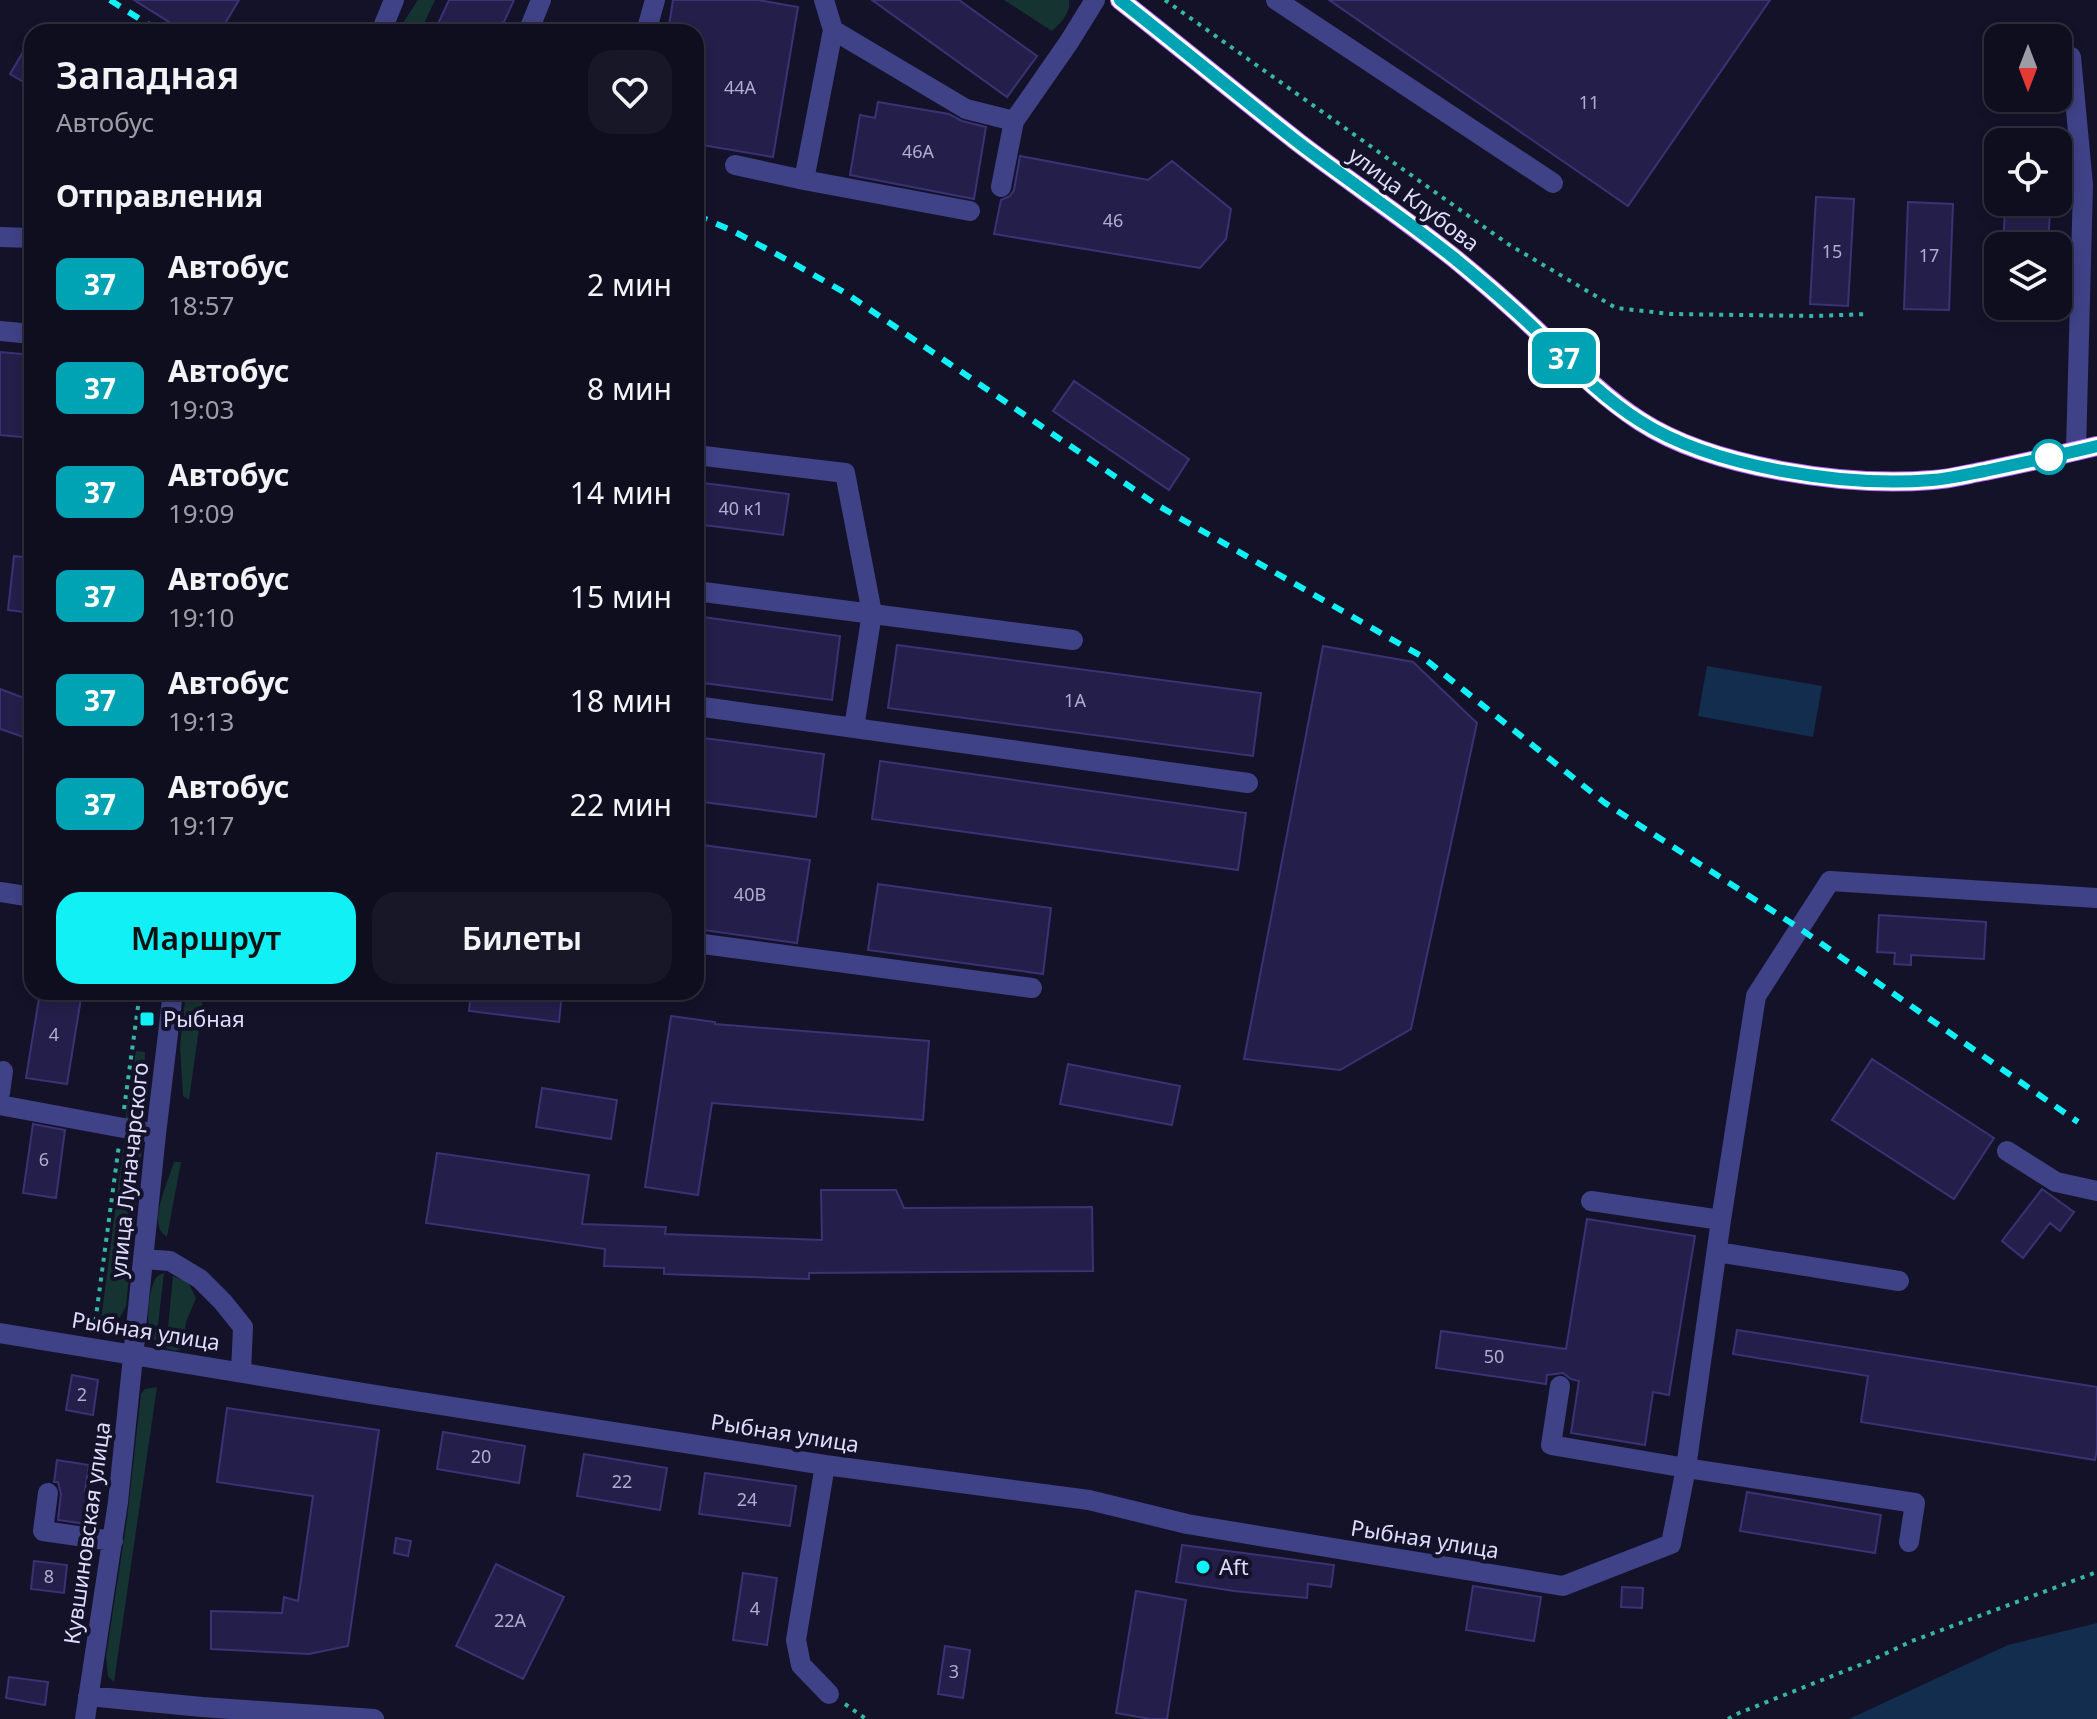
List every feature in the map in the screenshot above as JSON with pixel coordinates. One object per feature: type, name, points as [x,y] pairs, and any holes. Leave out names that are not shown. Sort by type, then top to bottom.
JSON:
[{"type":"main road","name":"улица Клубова","points":[[1120,0],[1298,142],[1455,258],[1533,327],[1587,381],[1642,422],[1672,438],[1736,460],[1799,474],[1894,481],[1933,480],[2097,446]]},
{"type":"street","points":[[384,24],[394,0]]},
{"type":"street","points":[[531,24],[541,0]]},
{"type":"street","points":[[648,24],[655,0]]},
{"type":"street","points":[[804,180],[833,30],[824,0]]},
{"type":"street","points":[[1001,187],[1014,121],[1095,0]]},
{"type":"street","points":[[1276,0],[1553,183]]},
{"type":"street","points":[[833,30],[966,109],[1014,121]]},
{"type":"street","points":[[2072,68],[2083,185],[2076,451]]},
{"type":"street","points":[[735,165],[970,211]]},
{"type":"street","points":[[0,237],[24,238]]},
{"type":"street","points":[[0,331],[24,329]]},
{"type":"street","points":[[704,456],[845,473],[872,613],[854,728]]},
{"type":"street","points":[[704,592],[1073,640]]},
{"type":"street","points":[[704,707],[1248,783]]},
{"type":"street","points":[[1686,1468],[1756,996],[1830,881],[2097,898]]},
{"type":"street","points":[[0,892],[24,896]]},
{"type":"street","points":[[704,944],[1032,988]]},
{"type":"street","name":"улица Луначарского","points":[[134,1353],[172,1000]]},
{"type":"street","points":[[0,1093],[3,1071]]},
{"type":"street","points":[[0,1105],[156,1134]]},
{"type":"street","points":[[2007,1151],[2056,1182],[2097,1191]]},
{"type":"street","points":[[1591,1201],[1721,1220]]},
{"type":"street","points":[[1717,1252],[1899,1281]]},
{"type":"street","points":[[143,1259],[170,1261],[200,1279],[223,1302],[243,1327],[241,1372]]},
{"type":"street","name":"Рыбная улица","points":[[0,1333],[825,1465],[1089,1500],[1187,1524],[1563,1586],[1671,1544],[1686,1468]]},
{"type":"street","name":"Кувшиновская улица","points":[[85,1719],[113,1541],[134,1353]]},
{"type":"street","points":[[1560,1386],[1551,1445],[1915,1503],[1909,1542]]},
{"type":"street","points":[[825,1465],[796,1640],[801,1665],[829,1694]]},
{"type":"street","points":[[48,1493],[43,1531],[113,1541]]},
{"type":"street","points":[[88,1696],[374,1719]]},
{"type":"path","points":[[1165,0],[1508,244],[1616,308],[1687,314],[1868,314]]},
{"type":"path","points":[[91,1347],[139,1000]]},
{"type":"path","points":[[1728,1719],[1912,1641],[2097,1572]]},
{"type":"path","points":[[829,1694],[866,1719]]},
{"type":"green space","points":[[418,0],[435,0],[424,24],[402,24]]},
{"type":"green space","points":[[1004,0],[1069,0],[1069,5],[1065,17],[1052,31]]},
{"type":"green space","points":[[185,1000],[203,1000],[189,1100],[183,1096],[180,1046]]},
{"type":"green space","points":[[136,1051],[145,1052],[144,1111],[138,1121],[125,1122]]},
{"type":"green space","points":[[125,1135],[135,1138],[142,1149],[126,1306],[120,1317],[100,1328]]},
{"type":"green space","points":[[174,1162],[181,1162],[167,1237],[159,1229],[158,1221]]},
{"type":"green space","points":[[164,1273],[156,1342],[149,1330],[149,1302],[155,1280]]},
{"type":"green space","points":[[173,1276],[188,1282],[196,1298],[186,1322],[182,1349],[175,1351],[166,1348]]},
{"type":"green space","points":[[157,1387],[114,1682],[108,1676],[106,1656],[127,1519],[141,1394],[145,1389]]},
{"type":"water","points":[[1707,666],[1822,686],[1813,737],[1698,716]]},
{"type":"water","points":[[2097,1623],[2097,1719],[1849,1719],[2008,1645]]},
{"type":"building","points":[[134,0],[239,0],[225,24],[172,24]]},
{"type":"building","points":[[449,0],[514,0],[504,22],[438,24]]},
{"type":"building","points":[[673,0],[758,0],[798,7],[773,157],[704,145],[704,24],[669,24]]},
{"type":"building","points":[[872,0],[959,0],[1037,56],[1007,97]]},
{"type":"building","points":[[1329,0],[1770,0],[1628,206]]},
{"type":"building","points":[[24,50],[24,82],[10,74]]},
{"type":"building","points":[[878,102],[949,114],[986,127],[974,199],[850,175],[860,115],[875,118]]},
{"type":"building","points":[[1020,156],[1148,180],[1172,161],[1231,209],[1226,239],[1200,268],[994,234],[1001,200],[1014,190]]},
{"type":"building","points":[[1816,197],[1854,199],[1848,306],[1810,304]]},
{"type":"building","points":[[1908,202],[1953,204],[1949,310],[1904,309]]},
{"type":"building","points":[[2005,216],[2050,216],[2049,232],[2004,232]]},
{"type":"building","points":[[0,352],[24,354],[24,437],[0,435]]},
{"type":"building","points":[[1074,381],[1189,459],[1169,490],[1053,411]]},
{"type":"building","points":[[704,483],[789,494],[783,535],[704,525]]},
{"type":"building","points":[[14,556],[24,557],[24,612],[8,610]]},
{"type":"building","points":[[704,617],[840,636],[832,700],[704,683]]},
{"type":"building","points":[[897,645],[1261,693],[1253,756],[888,708]]},
{"type":"building","points":[[1323,646],[1413,662],[1477,723],[1411,1029],[1340,1070],[1244,1059]]},
{"type":"building","points":[[0,689],[24,698],[24,737],[0,729]]},
{"type":"building","points":[[704,738],[824,754],[816,817],[704,802]]},
{"type":"building","points":[[880,761],[1246,813],[1238,870],[872,819]]},
{"type":"building","points":[[704,845],[810,860],[797,943],[704,930]]},
{"type":"building","points":[[878,884],[1051,908],[1043,974],[868,950]]},
{"type":"building","points":[[1879,915],[1986,922],[1984,959],[1911,955],[1911,965],[1894,964],[1895,953],[1877,952]]},
{"type":"building","points":[[39,1000],[81,1000],[67,1084],[26,1078]]},
{"type":"building","points":[[470,1000],[561,1000],[559,1022],[469,1011]]},
{"type":"building","points":[[671,1016],[715,1024],[929,1041],[923,1120],[712,1103],[698,1195],[645,1187]]},
{"type":"building","points":[[1872,1059],[1994,1138],[1954,1199],[1832,1120]]},
{"type":"building","points":[[1068,1064],[1180,1086],[1172,1125],[1060,1104]]},
{"type":"building","points":[[542,1088],[617,1100],[611,1139],[536,1127]]},
{"type":"building","points":[[33,1124],[65,1130],[56,1198],[23,1193]]},
{"type":"building","points":[[437,1153],[589,1175],[582,1224],[666,1227],[665,1234],[822,1240],[821,1190],[896,1190],[904,1208],[1092,1207],[1093,1271],[809,1273],[809,1279],[664,1274],[664,1268],[604,1266],[605,1249],[426,1223]]},
{"type":"building","points":[[2042,1189],[2074,1212],[2060,1231],[2050,1223],[2023,1258],[2002,1241]]},
{"type":"building","points":[[1587,1219],[1695,1236],[1669,1395],[1653,1392],[1645,1445],[1571,1433],[1579,1381],[1563,1373],[1547,1375],[1546,1384],[1436,1368],[1441,1331],[1566,1349]]},
{"type":"building","points":[[1737,1330],[2097,1387],[2095,1460],[1861,1422],[1868,1376],[1733,1354]]},
{"type":"building","points":[[72,1375],[98,1380],[93,1415],[66,1410]]},
{"type":"building","points":[[227,1408],[379,1430],[348,1646],[309,1654],[211,1649],[211,1611],[282,1613],[284,1597],[298,1601],[313,1496],[217,1482]]},
{"type":"building","points":[[443,1432],[525,1446],[519,1483],[437,1469]]},
{"type":"building","points":[[584,1454],[667,1468],[660,1510],[577,1496]]},
{"type":"building","points":[[57,1460],[89,1465],[85,1491],[90,1492],[86,1524],[58,1520],[61,1494],[58,1482],[54,1482]]},
{"type":"building","points":[[705,1473],[796,1486],[790,1526],[699,1514]]},
{"type":"building","points":[[1747,1492],[1881,1515],[1875,1553],[1740,1531]]},
{"type":"building","points":[[396,1538],[411,1541],[408,1556],[394,1553]]},
{"type":"building","points":[[1182,1545],[1334,1565],[1331,1587],[1308,1584],[1307,1598],[1176,1582]]},
{"type":"building","points":[[34,1561],[67,1565],[64,1593],[31,1589]]},
{"type":"building","points":[[496,1564],[564,1597],[523,1679],[456,1646]]},
{"type":"building","points":[[743,1573],[777,1578],[767,1645],[733,1640]]},
{"type":"building","points":[[1473,1586],[1541,1597],[1534,1641],[1466,1630]]},
{"type":"building","points":[[1622,1587],[1643,1588],[1642,1608],[1621,1607]]},
{"type":"building","points":[[1136,1591],[1186,1600],[1167,1719],[1116,1713]]},
{"type":"building","points":[[945,1646],[970,1650],[963,1698],[938,1694]]},
{"type":"building","points":[[9,1677],[48,1682],[45,1705],[6,1698]]},
{"type":"railway","points":[[110,0],[148,24]]},
{"type":"railway","points":[[704,218],[733,231],[847,294],[1157,505],[1421,656],[1605,803],[1799,928],[2078,1122]]},
{"type":"bus line","name":"37","points":[[1120,0],[1298,142],[1455,258],[1533,327],[1587,381],[1642,422],[1672,438],[1767,468],[1827,478],[1894,481],[1933,480],[2097,446]]},
{"type":"place","name":"Рыбная","points":[[147,1019]]},
{"type":"place","name":"Aft","points":[[1203,1567]]}]
